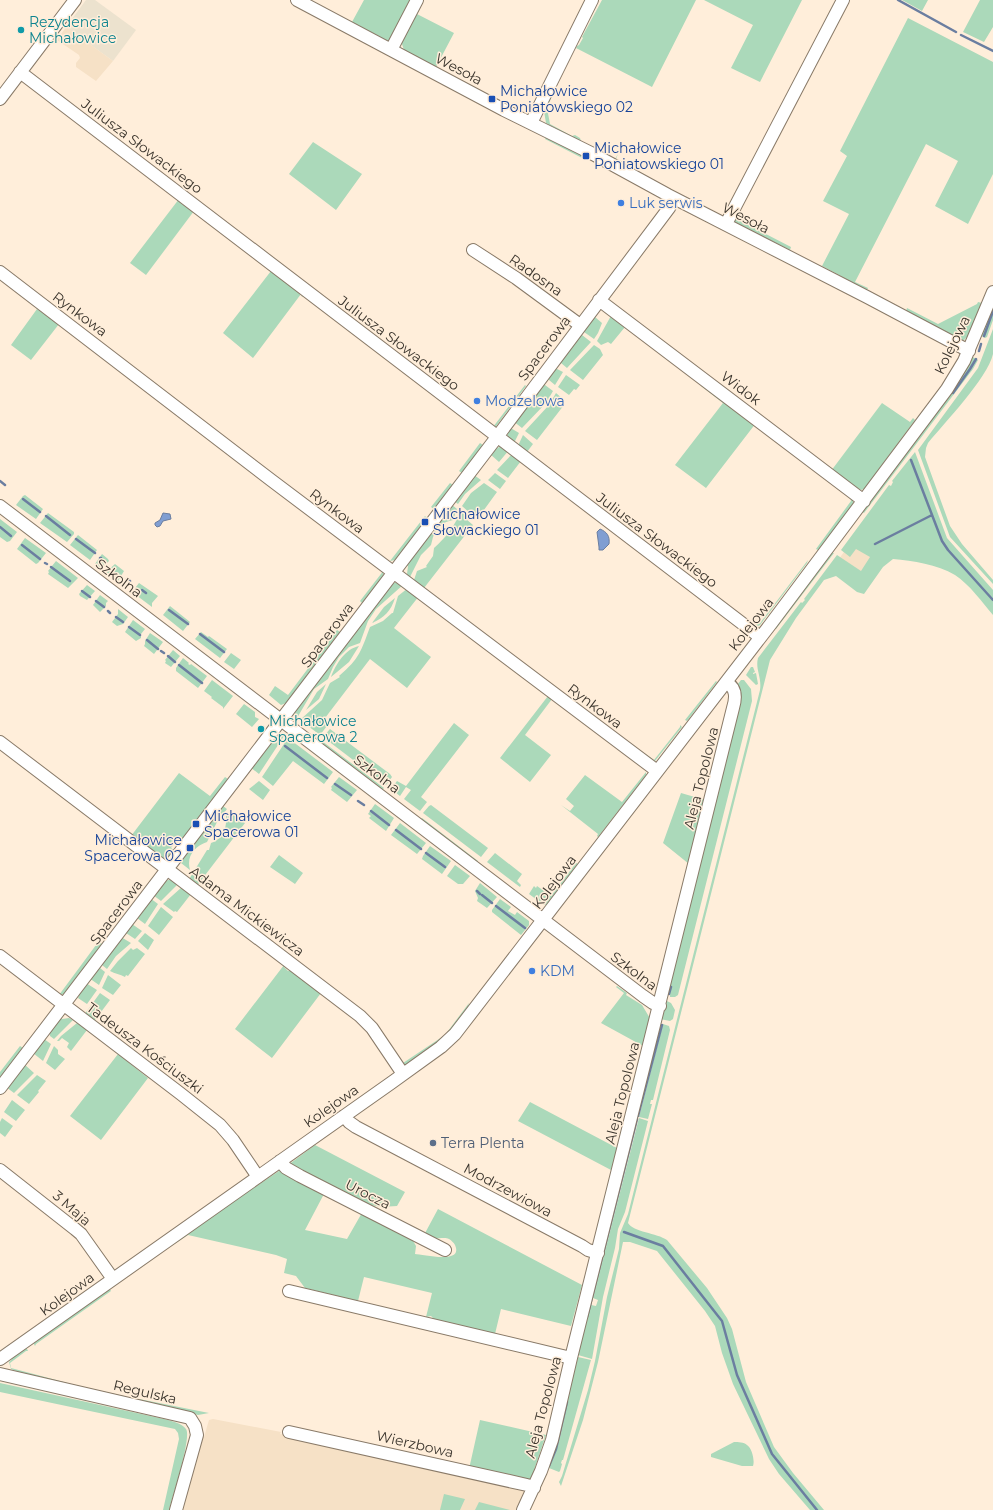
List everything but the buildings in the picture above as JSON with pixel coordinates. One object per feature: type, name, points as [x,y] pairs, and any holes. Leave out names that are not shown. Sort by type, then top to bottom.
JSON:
[{"type":"street","points":[[0,99],[75,0]]},
{"type":"street","name":"Wesoła","points":[[297,0],[969,351]]},
{"type":"street","points":[[391,50],[417,0]]},
{"type":"street","points":[[530,123],[592,0]]},
{"type":"street","points":[[726,224],[843,0]]},
{"type":"street","name":"Juliusza Słowackiego","points":[[20,72],[760,637]]},
{"type":"street","name":"Spacerowa","points":[[0,1088],[497,437],[669,208],[674,198]]},
{"type":"street","name":"Radosna","points":[[473,250],[516,278],[580,325]]},
{"type":"street","name":"Rynkowa","points":[[0,272],[657,771]]},
{"type":"street","name":"Kolejowa","points":[[3,1375],[1,1359],[441,1047],[455,1034],[544,920],[864,501],[950,384],[962,366],[993,292]]},
{"type":"street","name":"Widok","points":[[599,300],[864,501]]},
{"type":"street","name":"Szkolna","points":[[0,506],[652,1004],[660,1006]]},
{"type":"street","name":"Aleja Topolowa","points":[[523,1510],[534,1488],[552,1440],[571,1358],[660,1006],[733,708],[735,692],[732,686],[726,682]]},
{"type":"street","name":"Adama Mickiewicza","points":[[0,742],[365,1020],[403,1074]]},
{"type":"street","name":"Tadeusza Kościuszki","points":[[0,956],[220,1126],[233,1140],[258,1176]]},
{"type":"street","name":"Modrzewiowa","points":[[344,1116],[356,1127],[598,1254]]},
{"type":"street","name":"Urocza","points":[[280,1161],[286,1168],[300,1176],[445,1250]]},
{"type":"street","name":"3 Maja","points":[[0,1170],[75,1228],[81,1234],[113,1279]]},
{"type":"street","points":[[289,1291],[571,1358]]},
{"type":"street","name":"Regulska","points":[[3,1375],[190,1418],[196,1426],[197,1435],[176,1510]]},
{"type":"street","name":"Wierzbowa","points":[[290,1432],[528,1485],[534,1488]]},
{"type":"shaded area","points":[[86,0],[95,0],[136,30],[113,61],[66,27]]},
{"type":"shaded area","points":[[66,27],[113,61],[96,81],[76,67],[76,63],[80,58],[79,55],[57,40]]},
{"type":"shaded area","points":[[854,538],[887,558],[863,592],[831,570]]},
{"type":"shaded area","points":[[213,1419],[281,1432],[280,1434],[526,1490],[517,1510],[182,1510],[202,1436],[204,1437],[209,1420]]},
{"type":"green space","points":[[364,0],[413,0],[392,43],[352,22]]},
{"type":"green space","points":[[602,0],[696,0],[652,87],[576,48],[583,38],[582,37]]},
{"type":"green space","points":[[704,0],[802,0],[760,82],[731,68],[753,25]]},
{"type":"green space","points":[[902,0],[928,0],[922,11]]},
{"type":"green space","points":[[980,0],[993,0],[993,27],[984,42],[963,32]]},
{"type":"green space","points":[[415,13],[454,33],[436,67],[404,50],[401,41]]},
{"type":"green space","points":[[908,18],[993,62],[993,174],[968,224],[935,206],[958,161],[926,144],[855,282],[868,288],[867,290],[822,266],[849,214],[823,201],[847,156],[840,151]]},
{"type":"green space","points":[[560,77],[547,108],[550,124],[572,136],[575,135],[580,138],[581,141],[615,159],[618,154],[615,161],[558,133],[559,130],[546,123],[544,111]]},
{"type":"green space","points":[[546,137],[586,157],[586,160],[545,139]]},
{"type":"green space","points":[[313,142],[362,174],[336,210],[289,174]]},
{"type":"green space","points":[[179,199],[182,204],[186,206],[188,204],[194,211],[146,275],[130,263]]},
{"type":"green space","points":[[735,218],[791,247],[790,250],[733,221]]},
{"type":"green space","points":[[250,255],[284,278],[284,281],[304,295],[302,297],[301,294],[253,358],[223,333],[271,271]]},
{"type":"green space","points":[[978,302],[982,303],[969,335],[963,341],[906,311],[907,308],[938,324],[977,304]]},
{"type":"green space","points":[[993,302],[993,320],[987,337],[985,338],[980,335]]},
{"type":"green space","points":[[37,309],[59,324],[31,360],[11,345]]},
{"type":"green space","points":[[612,314],[664,354],[663,356],[625,327],[611,344],[608,342],[601,345],[597,341]]},
{"type":"green space","points":[[595,317],[602,323],[594,339],[584,332],[583,328]]},
{"type":"green space","points":[[993,329],[993,354],[983,376],[928,443],[925,457],[950,526],[962,544],[993,580],[993,584],[950,537],[918,450],[978,368]]},
{"type":"green space","points":[[578,335],[582,335],[591,342],[567,368],[561,363],[560,359]]},
{"type":"green space","points":[[594,345],[600,349],[603,355],[583,380],[570,370]]},
{"type":"green space","points":[[971,356],[978,360],[973,369],[864,513],[861,511]]},
{"type":"green space","points":[[555,368],[563,372],[555,385],[547,376]]},
{"type":"green space","points":[[566,375],[580,385],[569,395],[558,387]]},
{"type":"green space","points":[[704,383],[756,423],[706,488],[675,465],[723,403],[701,386]]},
{"type":"green space","points":[[541,384],[553,391],[546,403],[522,428],[513,421]]},
{"type":"green space","points":[[525,385],[526,386],[494,429],[493,427]]},
{"type":"green space","points":[[556,393],[564,400],[562,403],[564,405],[537,440],[525,431],[549,405]]},
{"type":"green space","points":[[882,403],[910,422],[913,418],[915,420],[864,489],[861,490],[858,488],[857,491],[831,471]]},
{"type":"green space","points":[[509,427],[519,433],[513,445],[508,436]]},
{"type":"green space","points":[[523,435],[533,444],[527,452],[564,481],[517,448]]},
{"type":"green space","points":[[480,443],[483,445],[462,473],[459,471]]},
{"type":"green space","points":[[499,447],[509,450],[499,462],[490,454]]},
{"type":"green space","points":[[915,452],[947,538],[993,590],[993,615],[971,589],[948,571],[917,562],[893,559],[883,567],[864,594],[857,592],[836,576],[824,580],[796,618],[770,660],[628,1223],[635,1228],[667,1240],[707,1288],[727,1318],[732,1329],[746,1382],[774,1447],[793,1473],[824,1510],[810,1510],[779,1474],[769,1459],[733,1384],[722,1353],[715,1326],[705,1311],[657,1251],[630,1242],[623,1242],[598,1362],[583,1420],[561,1486],[559,1482],[588,1390],[595,1361],[607,1297],[619,1249],[620,1233],[628,1214],[760,690],[757,666],[758,658],[801,602],[802,603],[805,600],[804,599],[837,555],[861,571],[870,557],[856,549],[850,557],[841,550],[889,485],[891,486],[892,481]]},
{"type":"green space","points":[[513,453],[521,461],[508,478],[497,470]]},
{"type":"green space","points":[[495,473],[506,481],[500,489],[488,480]]},
{"type":"green space","points":[[474,475],[481,480],[465,494],[458,504],[454,501]]},
{"type":"green space","points":[[450,483],[453,485],[434,509],[431,507]]},
{"type":"green space","points":[[484,483],[497,492],[481,514],[471,514],[462,506],[471,493]]},
{"type":"green space","points":[[25,495],[43,509],[36,519],[16,505]]},
{"type":"green space","points":[[850,497],[853,500],[853,505],[818,550],[816,549],[851,501]]},
{"type":"green space","points":[[451,504],[457,509],[453,520],[446,522],[437,528],[431,545],[421,555],[410,577],[407,574],[408,566],[406,565]]},
{"type":"green space","points":[[460,511],[473,525],[424,588],[414,580],[417,571],[427,567],[426,566],[433,556],[434,548],[450,531],[456,522]]},
{"type":"green space","points":[[48,513],[74,532],[67,542],[40,523]]},
{"type":"green space","points":[[425,516],[427,518],[395,560],[390,561]]},
{"type":"green space","points":[[0,519],[17,532],[10,541],[7,542],[0,537]]},
{"type":"green space","points":[[78,535],[97,550],[90,560],[70,545]]},
{"type":"green space","points":[[25,538],[46,553],[36,564],[17,549]]},
{"type":"green space","points":[[834,553],[776,629],[774,629],[828,554]]},
{"type":"green space","points":[[102,554],[109,561],[101,569],[95,564]]},
{"type":"green space","points":[[808,560],[760,625],[756,627],[747,624],[749,621],[753,624],[760,623]]},
{"type":"green space","points":[[56,561],[78,578],[68,588],[48,574],[48,571]]},
{"type":"green space","points":[[115,564],[124,571],[118,581],[106,572]]},
{"type":"green space","points":[[384,570],[383,576],[362,603],[360,601]]},
{"type":"green space","points":[[397,582],[404,584],[376,609],[368,621],[360,643],[349,647],[339,657],[328,679],[314,689],[297,718],[292,714],[392,584]]},
{"type":"green space","points":[[139,583],[158,596],[152,603],[152,607],[132,592]]},
{"type":"green space","points":[[87,585],[95,591],[87,600],[79,594]]},
{"type":"green space","points":[[408,588],[419,596],[394,628],[431,657],[407,688],[370,659],[322,722],[327,726],[320,735],[300,720],[322,700],[330,683],[340,677],[339,676],[356,659],[370,627],[383,621],[393,613],[398,596]]},
{"type":"green space","points":[[100,595],[108,601],[106,606],[100,612],[93,605]]},
{"type":"green space","points":[[395,598],[386,614],[372,623],[384,607]]},
{"type":"green space","points":[[170,606],[190,622],[183,631],[163,615]]},
{"type":"green space","points":[[118,609],[128,617],[123,624],[117,626],[112,622],[118,614]]},
{"type":"green space","points":[[133,620],[145,629],[141,634],[141,638],[136,641],[125,632]]},
{"type":"green space","points":[[337,630],[340,632],[286,703],[281,705],[269,695],[275,686],[288,695]]},
{"type":"green space","points":[[201,632],[227,649],[220,658],[195,639]]},
{"type":"green space","points":[[150,633],[163,642],[154,654],[144,646]]},
{"type":"green space","points":[[359,646],[349,662],[331,677],[345,654],[349,650]]},
{"type":"green space","points":[[173,650],[180,656],[171,667],[165,663],[165,660]]},
{"type":"green space","points":[[231,653],[241,660],[234,669],[224,662]]},
{"type":"green space","points":[[183,658],[189,663],[188,664],[191,664],[207,676],[198,688],[176,671],[176,668]]},
{"type":"green space","points":[[751,667],[753,667],[755,672],[753,674],[756,673],[758,684],[756,685],[746,675]]},
{"type":"green space","points":[[212,680],[233,696],[223,709],[223,707],[204,691]]},
{"type":"green space","points":[[741,680],[744,680],[751,689],[752,701],[678,995],[675,997],[670,997],[670,995],[666,994],[737,685]]},
{"type":"green space","points":[[716,681],[717,682],[687,721],[685,720]]},
{"type":"green space","points":[[326,684],[319,699],[306,710],[317,692]]},
{"type":"green space","points":[[548,696],[552,699],[525,735],[551,755],[530,782],[500,758]]},
{"type":"green space","points":[[244,704],[255,712],[255,717],[259,719],[252,727],[236,714]]},
{"type":"green space","points":[[454,723],[469,735],[421,797],[427,802],[420,811],[404,799],[411,790],[406,787],[400,796],[391,789],[397,781],[406,786]]},
{"type":"green space","points":[[680,725],[682,727],[655,761],[652,762],[629,744],[630,743],[654,760]]},
{"type":"green space","points":[[330,729],[390,774],[392,777],[386,785],[323,737]]},
{"type":"green space","points":[[278,733],[284,736],[259,774],[250,767]]},
{"type":"green space","points":[[288,738],[333,772],[324,784],[293,761],[273,786],[262,777]]},
{"type":"green space","points":[[322,741],[384,788],[382,790],[321,743]]},
{"type":"green space","points":[[646,772],[646,775],[598,837],[598,834],[561,805],[570,811],[574,806],[566,799],[585,775],[622,802]]},
{"type":"green space","points":[[179,773],[210,796],[225,777],[228,779],[213,801],[177,845],[174,844],[171,848],[174,850],[166,860],[162,859],[131,836]]},
{"type":"green space","points":[[339,777],[357,790],[347,802],[331,790],[331,787]]},
{"type":"green space","points":[[259,781],[270,790],[263,800],[249,789]]},
{"type":"green space","points":[[681,793],[705,800],[689,864],[663,843]]},
{"type":"green space","points":[[375,804],[394,818],[386,831],[369,818],[371,816],[368,814]]},
{"type":"green space","points":[[431,805],[488,848],[481,857],[423,813]]},
{"type":"green space","points":[[223,806],[227,809],[217,822],[207,842],[192,852],[189,860],[190,870],[181,863],[182,861],[180,859]]},
{"type":"green space","points":[[230,812],[245,823],[196,887],[188,881],[207,850],[209,850],[211,843],[219,839],[221,836],[226,825],[226,816]]},
{"type":"green space","points":[[422,818],[478,861],[476,863],[420,820]]},
{"type":"green space","points":[[400,823],[426,843],[417,854],[391,835]]},
{"type":"green space","points":[[430,846],[451,861],[442,874],[422,859]]},
{"type":"green space","points":[[495,853],[522,874],[517,881],[521,885],[520,887],[487,862]]},
{"type":"green space","points":[[279,855],[303,873],[295,884],[270,867]]},
{"type":"green space","points":[[576,863],[578,864],[547,905],[544,905],[529,894],[534,886],[536,888],[537,886],[551,896]]},
{"type":"green space","points":[[455,865],[470,876],[463,884],[458,884],[447,876]]},
{"type":"green space","points":[[172,879],[178,884],[161,901],[153,895],[165,881]]},
{"type":"green space","points":[[480,883],[497,897],[487,908],[477,901],[478,898],[475,891]]},
{"type":"green space","points":[[182,887],[191,894],[177,912],[174,912],[163,904]]},
{"type":"green space","points":[[150,898],[158,904],[145,924],[137,918]]},
{"type":"green space","points":[[500,899],[511,907],[508,911],[515,915],[517,912],[529,921],[529,925],[521,935],[492,912]]},
{"type":"green space","points":[[161,907],[173,917],[159,935],[148,926]]},
{"type":"green space","points":[[132,924],[142,931],[135,939],[126,933],[126,930]]},
{"type":"green space","points":[[145,933],[154,940],[148,950],[138,941]]},
{"type":"green space","points":[[121,937],[131,943],[116,956],[107,969],[101,962]]},
{"type":"green space","points":[[99,941],[102,944],[64,994],[59,995]]},
{"type":"green space","points":[[131,948],[133,950],[137,948],[145,954],[128,976],[126,975],[125,977],[110,971],[118,961]]},
{"type":"green space","points":[[284,965],[288,971],[291,970],[321,993],[272,1058],[235,1029]]},
{"type":"green space","points":[[97,968],[100,968],[105,972],[99,985],[89,978]]},
{"type":"green space","points":[[108,975],[121,985],[113,995],[102,988]]},
{"type":"green space","points":[[86,983],[97,990],[87,1004],[78,998],[79,996],[77,994]]},
{"type":"green space","points":[[617,986],[627,993],[626,995],[642,1005],[651,1020],[643,1046],[601,1023],[624,993],[616,987]]},
{"type":"green space","points":[[100,993],[110,1000],[95,1020],[105,1028],[84,1015]]},
{"type":"green space","points":[[665,1000],[671,1003],[675,1010],[673,1019],[670,1021],[660,1019]]},
{"type":"green space","points":[[469,1003],[467,1010],[453,1031],[404,1067],[403,1063],[445,1035]]},
{"type":"green space","points":[[61,1017],[62,1019],[69,1018],[73,1020],[54,1039],[50,1036],[49,1031]]},
{"type":"green space","points":[[77,1023],[87,1030],[71,1051],[67,1047],[69,1043],[62,1038],[57,1041]]},
{"type":"green space","points":[[663,1024],[669,1026],[670,1030],[653,1100],[651,1100],[650,1104],[652,1104],[648,1119],[639,1117]]},
{"type":"green space","points":[[44,1039],[51,1044],[43,1061],[33,1053]]},
{"type":"green space","points":[[20,1046],[23,1048],[0,1077],[0,1072]]},
{"type":"green space","points":[[54,1046],[58,1050],[58,1054],[65,1059],[55,1070],[46,1063]]},
{"type":"green space","points":[[118,1054],[148,1078],[101,1140],[70,1116]]},
{"type":"green space","points":[[24,1064],[34,1073],[14,1093],[6,1087]]},
{"type":"green space","points":[[37,1075],[46,1081],[29,1104],[17,1095]]},
{"type":"green space","points":[[12,1100],[25,1110],[16,1121],[4,1112]]},
{"type":"green space","points":[[530,1102],[617,1148],[611,1170],[518,1121]]},
{"type":"green space","points":[[2,1118],[13,1126],[5,1137],[0,1133],[0,1122]]},
{"type":"green space","points":[[639,1118],[648,1121],[625,1212],[618,1229],[603,1297],[592,1359],[578,1355],[591,1305],[596,1306],[598,1300],[593,1298]]},
{"type":"green space","points":[[315,1145],[405,1192],[397,1206],[381,1207],[357,1202],[288,1165]]},
{"type":"green space","points":[[282,1169],[325,1192],[305,1230],[347,1239],[363,1211],[412,1239],[416,1246],[415,1254],[448,1257],[454,1255],[456,1251],[455,1245],[452,1241],[447,1238],[434,1238],[424,1235],[438,1209],[582,1285],[571,1326],[501,1309],[495,1334],[434,1319],[431,1316],[426,1317],[432,1293],[364,1277],[358,1301],[305,1288],[296,1276],[284,1273],[287,1259],[276,1255],[188,1235],[173,1245],[172,1243]]},
{"type":"green space","points":[[109,1288],[111,1291],[35,1346],[33,1342]]},
{"type":"green space","points":[[26,1347],[28,1351],[10,1363],[11,1368],[124,1396],[123,1399],[15,1374],[16,1371],[11,1369],[9,1362],[12,1359],[10,1357]]},
{"type":"green space","points":[[578,1357],[591,1360],[559,1472],[549,1468],[559,1442],[568,1396]]},
{"type":"green space","points":[[0,1383],[164,1419],[182,1425],[186,1429],[186,1443],[181,1468],[169,1510],[163,1510],[179,1439],[178,1433],[175,1429],[0,1392]]},
{"type":"green space","points":[[129,1397],[209,1413],[198,1415],[128,1400]]},
{"type":"green space","points":[[480,1420],[546,1435],[531,1479],[524,1481],[469,1469]]},
{"type":"green space","points":[[734,1442],[746,1444],[749,1447],[753,1455],[753,1466],[742,1466],[711,1457],[711,1454]]},
{"type":"green space","points":[[444,1494],[465,1499],[460,1510],[440,1510]]},
{"type":"green space","points":[[479,1502],[510,1510],[475,1510]]},
{"type":"water","points":[[163,513],[170,514],[171,519],[163,521],[160,526],[157,527],[155,523],[160,520]]},
{"type":"water","points":[[600,529],[606,533],[609,539],[609,544],[603,550],[599,550],[597,532]]},
{"type":"waterway","points":[[898,0],[956,32]]},
{"type":"waterway","points":[[961,35],[993,51]]},
{"type":"waterway","points":[[984,336],[993,311]]},
{"type":"waterway","points":[[979,351],[981,344]]},
{"type":"waterway","points":[[953,393],[976,359]]},
{"type":"waterway","points":[[911,460],[942,541],[948,550],[993,600]]},
{"type":"waterway","points":[[0,481],[5,485]]},
{"type":"waterway","points":[[23,499],[40,512]]},
{"type":"waterway","points":[[875,544],[932,515]]},
{"type":"waterway","points":[[46,516],[70,535]]},
{"type":"waterway","points":[[0,527],[11,536]]},
{"type":"waterway","points":[[76,539],[95,553]]},
{"type":"waterway","points":[[22,545],[40,559]]},
{"type":"waterway","points":[[51,567],[70,581]]},
{"type":"waterway","points":[[142,590],[146,593]]},
{"type":"waterway","points":[[82,591],[90,597]]},
{"type":"waterway","points":[[96,601],[104,607]]},
{"type":"waterway","points":[[169,610],[188,624]]},
{"type":"waterway","points":[[116,617],[123,622]]},
{"type":"waterway","points":[[129,627],[140,635]]},
{"type":"waterway","points":[[200,634],[224,652]]},
{"type":"waterway","points":[[147,640],[158,649]]},
{"type":"waterway","points":[[168,656],[175,662]]},
{"type":"waterway","points":[[179,665],[202,683]]},
{"type":"waterway","points":[[285,746],[327,778]]},
{"type":"waterway","points":[[335,784],[351,795]]},
{"type":"waterway","points":[[358,801],[364,805]]},
{"type":"waterway","points":[[371,811],[389,825]]},
{"type":"waterway","points":[[396,830],[421,849]]},
{"type":"waterway","points":[[426,853],[445,867]]},
{"type":"waterway","points":[[477,891],[480,894]]},
{"type":"waterway","points":[[482,895],[492,903]]},
{"type":"waterway","points":[[496,906],[525,928]]},
{"type":"waterway","points":[[669,994],[671,987]]},
{"type":"waterway","points":[[638,1116],[662,1025]]},
{"type":"waterway","points":[[587,1317],[637,1119]]},
{"type":"waterway","points":[[624,1232],[663,1246],[722,1321],[737,1375],[772,1454],[817,1510]]},
{"type":"waterway","points":[[549,1466],[556,1449],[567,1402]]},
{"type":"place","name":"Rezydencja Michałowice","points":[[21,30]]},
{"type":"place","name":"Michałowice Poniatowskiego 02","points":[[492,99]]},
{"type":"place","name":"Michałowice Poniatowskiego 01","points":[[586,156]]},
{"type":"place","name":"Luk serwis","points":[[621,203]]},
{"type":"place","name":"Modzelowa","points":[[477,401]]},
{"type":"place","name":"Michałowice Słowackiego 01","points":[[425,522]]},
{"type":"place","name":"Michałowice Spacerowa 2","points":[[261,729]]},
{"type":"place","name":"Michałowice Spacerowa 01","points":[[196,824]]},
{"type":"place","name":"Michałowice Spacerowa 02","points":[[190,848]]},
{"type":"place","name":"KDM","points":[[532,971]]},
{"type":"place","name":"Terra Plenta","points":[[433,1143]]}]
